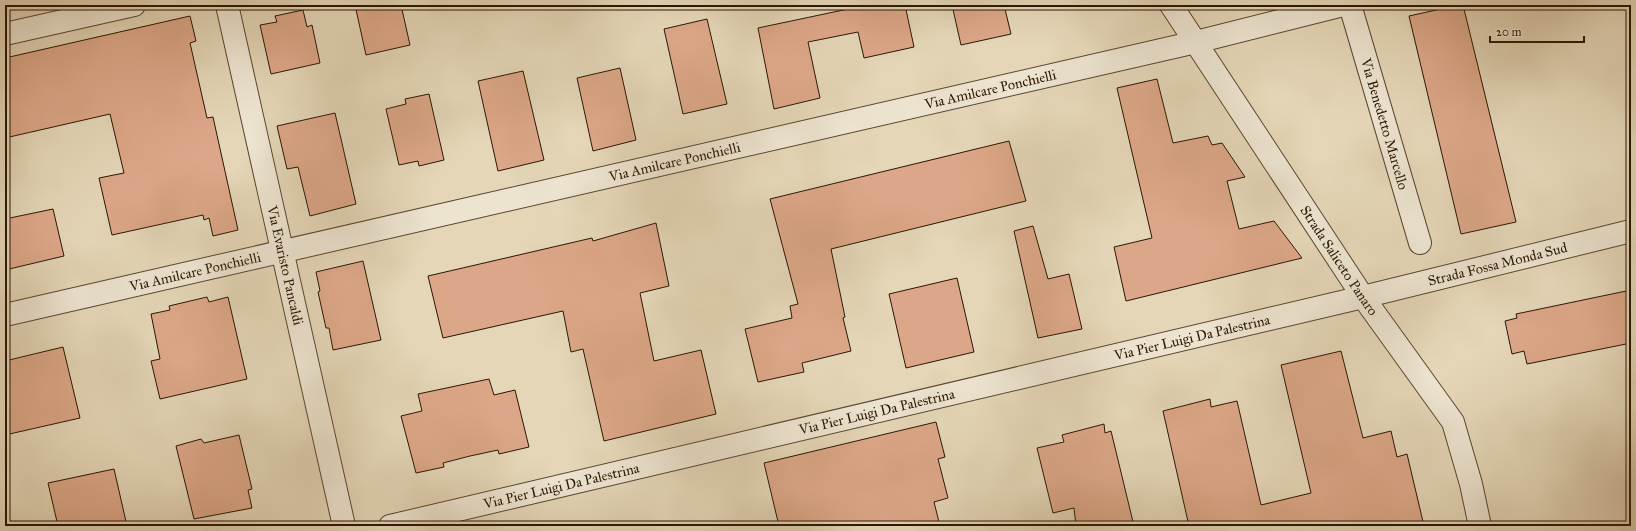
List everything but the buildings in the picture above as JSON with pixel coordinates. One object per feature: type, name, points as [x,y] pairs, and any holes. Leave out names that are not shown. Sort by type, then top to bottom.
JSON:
[{"type":"street","points":[[5,34],[134,5]]},
{"type":"street","name":"Via Evaristo Pancaldi","points":[[226,5],[344,526]]},
{"type":"street","name":"Strada Saliceto Panaro","points":[[1171,5],[1363,297],[1453,422],[1471,484],[1480,526]]},
{"type":"street","name":"Via Amilcare Ponchielli","points":[[5,316],[1196,42],[1343,5]]},
{"type":"street","name":"Via Benedetto Marcello","points":[[1350,5],[1420,243]]},
{"type":"street","name":"Strada Fossa Monda Sud","points":[[1363,297],[1631,231]]},
{"type":"street","name":"Via Pier Luigi Da Palestrina","points":[[390,526],[1363,297]]}]
